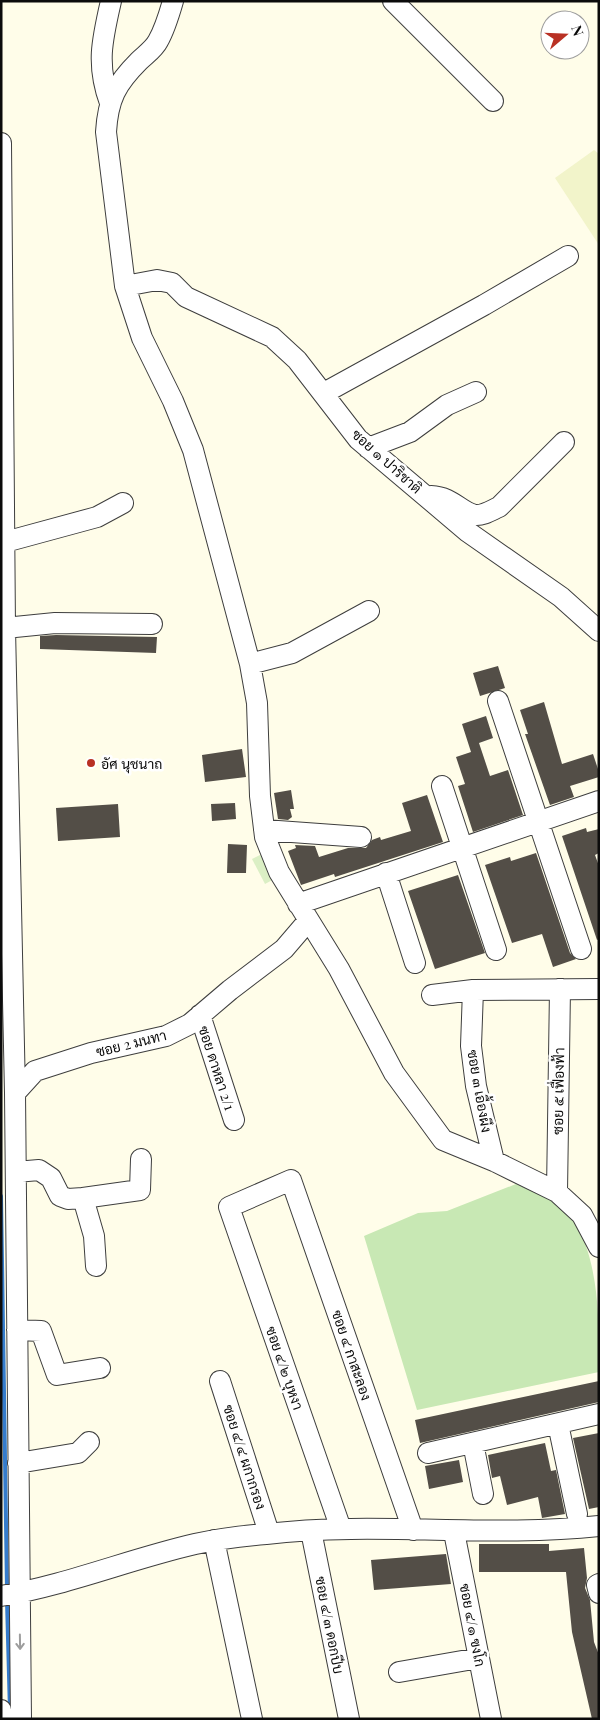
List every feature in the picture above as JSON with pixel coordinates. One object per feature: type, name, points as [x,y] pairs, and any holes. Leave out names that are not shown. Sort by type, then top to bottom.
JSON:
[{"type":"street","points":[[110,103],[102,82],[102,42],[111,1]]},
{"type":"street","points":[[173,1],[157,43],[114,90],[106,132],[125,286],[142,338],[173,401],[193,450],[250,664],[257,703],[264,830],[279,872],[339,969],[394,1073],[443,1140],[494,1161],[557,1192],[582,1216],[599,1247]]},
{"type":"street","points":[[393,1],[493,102]]},
{"type":"street","points":[[1,143],[7,1066],[15,1093],[16,1172],[8,1222],[18,1463],[10,1595],[21,1719]]},
{"type":"street","points":[[324,393],[484,305],[568,256]]},
{"type":"street","name":"ซอย ๑ ปาริชาติ","points":[[125,286],[157,280],[172,283],[186,297],[272,337],[297,360],[358,439],[368,448],[468,532],[561,597],[599,631]]},
{"type":"street","points":[[368,448],[410,432],[447,405],[476,392]]},
{"type":"street","points":[[424,495],[444,496],[475,515],[485,514],[498,507],[564,442]]},
{"type":"street","points":[[5,542],[97,517],[123,503]]},
{"type":"street","points":[[250,664],[292,653],[369,611]]},
{"type":"street","points":[[5,628],[55,623],[152,624]]},
{"type":"street","points":[[498,701],[581,949]]},
{"type":"street","points":[[442,786],[496,950]]},
{"type":"street","points":[[298,904],[599,801]]},
{"type":"street","points":[[264,830],[361,837]]},
{"type":"street","points":[[386,874],[415,962]]},
{"type":"street","name":"ซอย 2 มนทา","points":[[15,1093],[35,1071],[91,1053],[166,1036],[190,1024],[284,949],[308,921]]},
{"type":"street","name":"ซอย ๕ เฟื่องฟ้า","points":[[557,1192],[560,989]]},
{"type":"street","points":[[432,995],[473,990],[599,989]]},
{"type":"street","name":"ซอย ๓ เอื้องผึง","points":[[473,990],[471,1046],[476,1086],[494,1161]]},
{"type":"street","name":"ซอย ดาหลา 2/1","points":[[200,1015],[234,1120]]},
{"type":"street","points":[[16,1172],[39,1170],[52,1178],[60,1196],[68,1199],[83,1198],[140,1190],[141,1159]]},
{"type":"street","name":"ซอย ๔ กาสะลอง","points":[[228,1207],[291,1180],[413,1530]]},
{"type":"street","points":[[83,1198],[94,1236],[96,1266]]},
{"type":"street","name":"ซอย ๔/๒ บุหงา","points":[[228,1207],[341,1529]]},
{"type":"street","points":[[12,1337],[41,1331],[57,1375],[100,1368]]},
{"type":"street","name":"ซอย ๔/๔ ผกากรอง","points":[[220,1381],[269,1533]]},
{"type":"street","points":[[428,1453],[599,1414]]},
{"type":"street","points":[[558,1424],[577,1514]]},
{"type":"street","points":[[18,1463],[78,1453],[90,1442]]},
{"type":"street","points":[[473,1443],[483,1494]]},
{"type":"street","points":[[10,1595],[214,1540],[269,1533],[341,1529],[454,1532],[566,1530],[599,1526]]},
{"type":"street","name":"ซอย ๔/๓ ดอกปีบ","points":[[311,1531],[349,1719]]},
{"type":"street","name":"ซอย ๔/๑ ฃงโก","points":[[454,1532],[491,1719]]},
{"type":"street","points":[[214,1540],[252,1719]]},
{"type":"street","points":[[599,1584],[597,1585],[599,1593]]},
{"type":"street","points":[[399,1672],[479,1658]]},
{"type":"street","points":[[1,1710],[1,1719]]},
{"type":"green space","points":[[594,150],[599,154],[599,245],[555,178]]},
{"type":"green space","points":[[264,853],[276,878],[265,884],[252,859]]},
{"type":"green space","points":[[516,1184],[548,1199],[562,1208],[574,1220],[583,1237],[589,1255],[596,1294],[599,1372],[417,1410],[364,1236],[418,1213],[447,1211]]},
{"type":"building","points":[[40,636],[157,637],[156,653],[40,649]]},
{"type":"building","points":[[498,666],[505,688],[480,696],[473,673]]},
{"type":"building","points":[[544,702],[562,764],[593,754],[599,772],[599,777],[570,786],[574,797],[550,805],[525,734],[528,734],[520,710]]},
{"type":"building","points":[[486,716],[493,738],[479,743],[490,776],[508,770],[523,815],[473,832],[458,786],[465,784],[456,757],[471,752],[462,724]]},
{"type":"building","points":[[242,749],[246,777],[205,782],[202,755]]},
{"type":"building","points":[[291,790],[294,809],[290,809],[292,817],[288,820],[278,819],[274,793]]},
{"type":"building","points":[[427,795],[443,842],[335,877],[334,874],[301,885],[288,851],[296,848],[295,845],[315,846],[319,857],[348,848],[366,848],[372,840],[380,837],[381,840],[411,831],[402,803]]},
{"type":"building","points":[[235,803],[236,819],[212,821],[211,804]]},
{"type":"building","points":[[118,804],[120,837],[58,841],[56,808]]},
{"type":"building","points":[[586,828],[587,832],[599,829],[599,853],[595,855],[599,866],[599,939],[597,940],[562,836]]},
{"type":"building","points":[[228,844],[247,845],[246,873],[227,873]]},
{"type":"building","points":[[536,853],[570,953],[576,959],[553,967],[542,934],[512,943],[485,865],[510,857],[511,861]]},
{"type":"building","points":[[458,875],[485,953],[435,969],[408,891]]},
{"type":"building","points":[[599,1381],[599,1402],[420,1443],[415,1420]]},
{"type":"building","points":[[599,1433],[599,1507],[589,1509],[573,1438]]},
{"type":"building","points":[[545,1443],[551,1471],[556,1470],[565,1514],[542,1518],[538,1497],[507,1505],[500,1476],[492,1478],[488,1455]]},
{"type":"building","points":[[459,1460],[463,1482],[429,1489],[425,1466]]},
{"type":"building","points":[[479,1544],[549,1544],[549,1551],[584,1548],[587,1578],[585,1588],[590,1600],[594,1642],[599,1655],[599,1719],[592,1719],[572,1632],[566,1572],[479,1572]]},
{"type":"building","points":[[446,1554],[451,1584],[374,1590],[371,1560]]},
{"type":"waterway","points":[[1,1196],[7,1589]]},
{"type":"waterway","points":[[7,1601],[10,1712]]},
{"type":"place","name":"อัศ นุชนาถ","points":[[91,763]]}]
